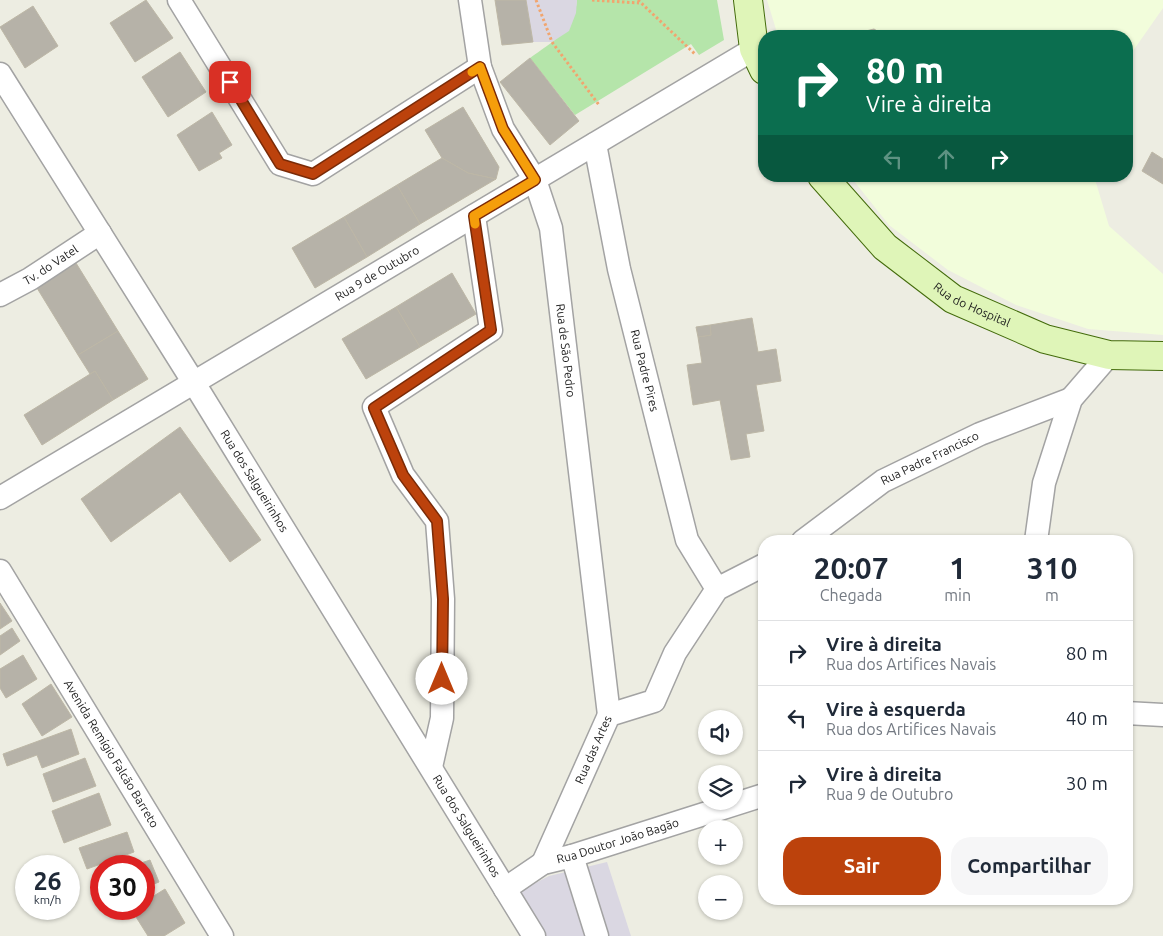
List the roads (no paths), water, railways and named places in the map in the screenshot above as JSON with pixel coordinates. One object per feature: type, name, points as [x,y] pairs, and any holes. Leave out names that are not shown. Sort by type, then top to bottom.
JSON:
[{"type":"street","points":[[179,0],[280,164],[313,174],[480,67]]},
{"type":"street","name":"Rua de São Pedro","points":[[470,0],[480,67],[503,129],[535,180],[551,228],[609,715]]},
{"type":"street","points":[[748,0],[758,54]]},
{"type":"street","name":"Rua 9 de Outubro","points":[[0,498],[595,144],[758,60]]},
{"type":"street","name":"Rua dos Salgueirinhos","points":[[0,74],[194,383],[534,936]]},
{"type":"street","name":"Rua Padre Pires","points":[[595,144],[622,279],[687,540],[717,589]]},
{"type":"street","name":"Rua do Hospital","points":[[827,182],[885,247],[953,299],[1045,339],[1109,355],[1163,356]]},
{"type":"street","points":[[431,767],[442,718],[443,599],[437,521],[403,475],[374,408],[491,330],[474,216]]},
{"type":"street","name":"Tv. do Vatel","points":[[0,295],[30,280],[100,233]]},
{"type":"street","points":[[1037,535],[1044,483],[1071,399],[1109,355]]},
{"type":"street","name":"Rua Padre Francisco","points":[[811,535],[883,481],[980,434],[1071,399]]},
{"type":"street","points":[[717,589],[758,568]]},
{"type":"street","name":"Avenida Remígio Falcão Barreto","points":[[0,571],[222,936]]},
{"type":"street","name":"Rua das Artes","points":[[543,863],[609,715],[654,700],[675,653],[717,589]]},
{"type":"street","points":[[1133,713],[1163,715]]},
{"type":"street","name":"Rua Doutor João Bagão","points":[[505,889],[543,863],[572,856],[758,797]]},
{"type":"street","points":[[572,856],[597,936]]}]
